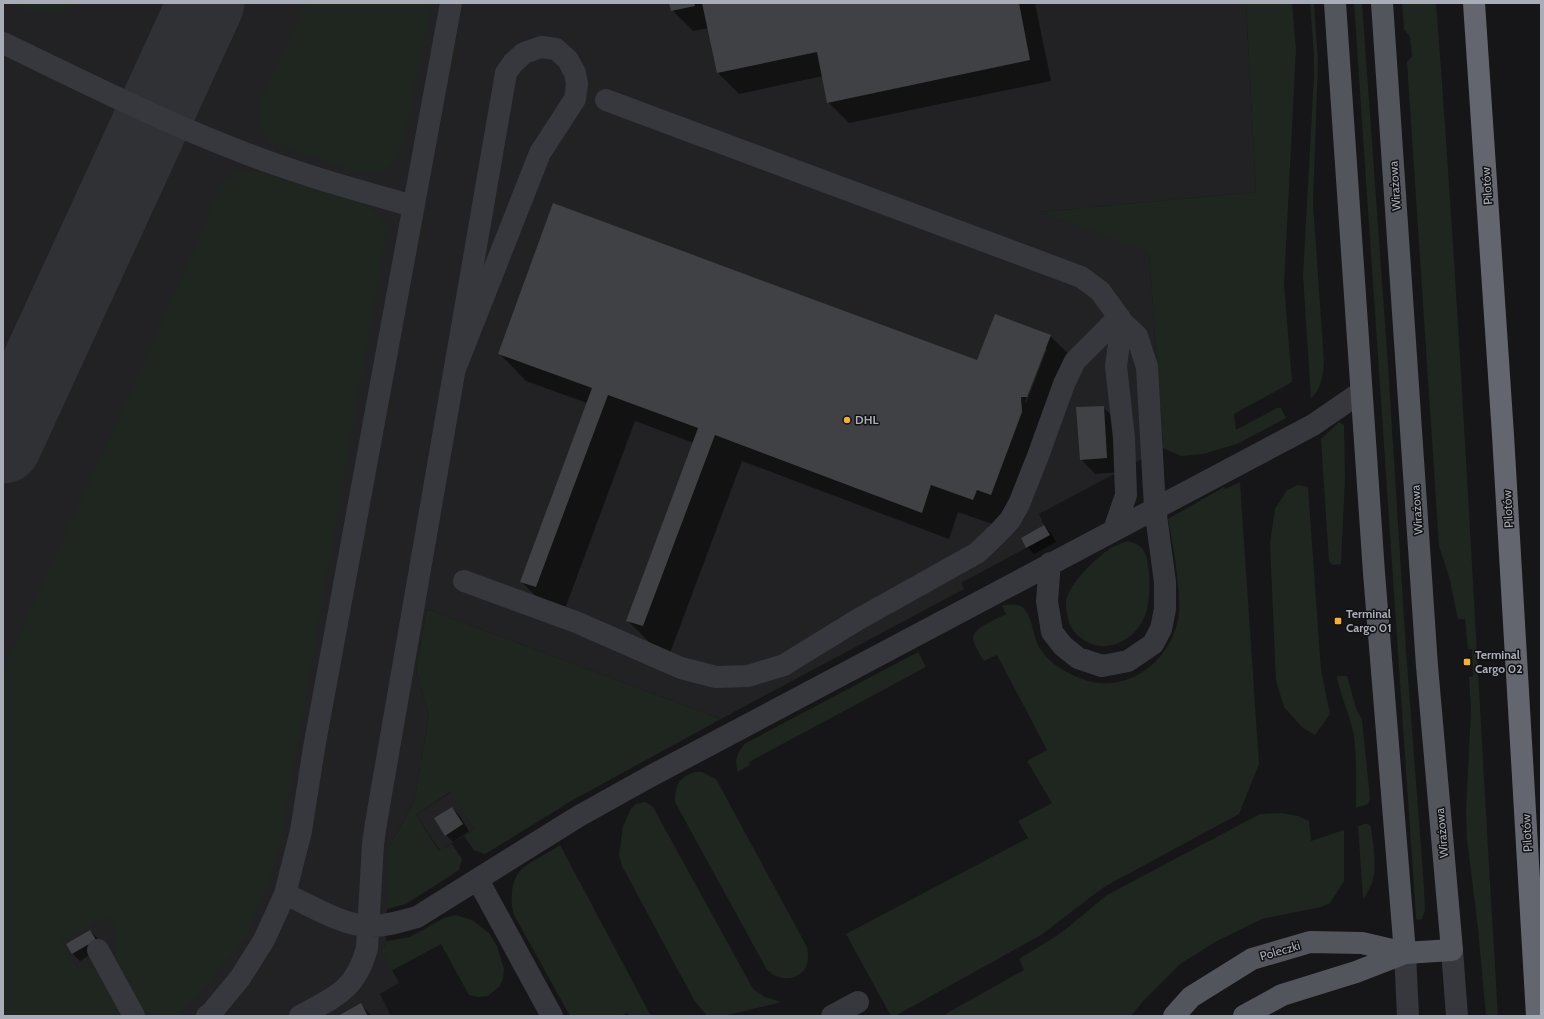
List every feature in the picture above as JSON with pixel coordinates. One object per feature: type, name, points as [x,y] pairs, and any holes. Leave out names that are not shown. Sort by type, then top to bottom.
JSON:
[{"type":"highway","name":"Pilotów","points":[[1474,3],[1504,442],[1537,1016]]},
{"type":"main road","points":[[1335,3],[1361,392],[1396,855],[1405,954]]},
{"type":"main road","name":"Wirażowa","points":[[1382,3],[1427,658],[1452,950]]},
{"type":"main road","name":"Poleczki","points":[[1174,1016],[1191,997],[1252,959],[1310,942],[1362,942],[1405,954]]},
{"type":"main road","name":"Poleczki","points":[[1244,1016],[1282,995],[1356,972],[1405,954],[1452,950]]},
{"type":"street","points":[[207,1016],[240,978],[264,940],[284,894],[302,831],[314,748],[451,3]]},
{"type":"street","points":[[3,43],[155,115],[237,150],[281,166],[413,206]]},
{"type":"street","points":[[300,1016],[336,996],[348,987],[357,975],[367,948],[373,844],[376,823],[506,73],[513,63],[524,53],[541,47],[556,49],[568,60],[575,73],[577,84],[575,99],[540,153],[455,369]]},
{"type":"street","points":[[606,100],[1081,277],[1100,291],[1121,320],[1137,336],[1147,367],[1155,508],[1165,582],[1165,609],[1162,629],[1153,644],[1128,661],[1102,666],[1078,658],[1063,646],[1052,632],[1047,601],[1050,564]]},
{"type":"street","points":[[1114,530],[1126,495],[1124,438],[1116,366],[1121,320]]},
{"type":"street","points":[[464,581],[576,622],[681,668],[716,677],[748,676],[784,665],[857,620],[977,554],[998,533],[1010,520],[1019,504],[1064,384],[1075,361],[1121,320]]},
{"type":"street","points":[[284,894],[343,921],[368,926],[387,925],[417,917],[576,817],[658,772],[1313,425],[1361,392]]},
{"type":"street","points":[[478,880],[552,1016]]},
{"type":"street","points":[[98,950],[134,1016]]},
{"type":"street","name":"Wirażowa","points":[[1452,950],[1457,1016]]},
{"type":"street","points":[[1405,954],[1408,1016]]},
{"type":"street","points":[[832,1016],[858,1002]]},
{"type":"shaded area","points":[[3,3],[1246,3],[1256,192],[1041,212],[1149,251],[1163,448],[1039,514],[1044,525],[1021,538],[1026,548],[961,583],[964,589],[721,719],[427,609],[416,670],[429,716],[414,802],[387,850],[386,944],[381,950],[399,983],[380,994],[391,1016],[3,1016]]},
{"type":"shaded area","points":[[8,3],[77,3],[59,11],[42,13],[26,10]]},
{"type":"shaded area","points":[[306,3],[432,3],[403,143],[394,163],[380,173],[358,172],[268,141],[262,130],[258,117],[261,99]]},
{"type":"shaded area","points":[[1246,3],[1292,3],[1296,50],[1284,284],[1292,382],[1234,414],[1236,430],[1277,408],[1281,408],[1286,418],[1237,444],[1203,454],[1181,456],[1163,448],[1149,252],[1040,212],[1256,192]]},
{"type":"shaded area","points":[[1310,3],[1314,3],[1318,61],[1313,203],[1324,362],[1321,382],[1311,399],[1303,276],[1314,76]]},
{"type":"shaded area","points":[[1354,3],[1362,3],[1388,365],[1406,650],[1424,887],[1425,910],[1422,919],[1418,920],[1416,918]]},
{"type":"shaded area","points":[[1402,3],[1436,3],[1462,382],[1498,1016],[1486,1016],[1478,928],[1467,839],[1466,813],[1471,709],[1469,677],[1473,676],[1472,649],[1468,649],[1465,619],[1458,619],[1450,580],[1439,546],[1407,62],[1412,56],[1410,37],[1404,29]]},
{"type":"shaded area","points":[[254,171],[361,202],[377,213],[387,225],[279,852],[248,934],[201,992],[175,1016],[143,1016],[118,969],[113,919],[106,917],[61,942],[78,969],[94,967],[122,1016],[3,1016],[3,670],[132,389],[224,181],[238,172]]},
{"type":"shaded area","points":[[1339,422],[1344,425],[1345,478],[1341,564],[1333,565],[1329,562],[1321,439]]},
{"type":"shaded area","points":[[1240,482],[1259,764],[1239,814],[1104,887],[1041,935],[895,1016],[891,1016],[846,934],[1028,838],[1018,821],[1052,803],[1027,761],[1047,750],[997,655],[984,661],[975,644],[973,638],[974,634],[981,627],[1006,614],[1002,606],[1021,606],[1026,611],[1041,650],[1048,659],[1062,669],[1077,677],[1096,683],[1115,683],[1133,677],[1149,667],[1162,654],[1172,638],[1178,620],[1178,579],[1168,519],[1224,487],[1225,489]]},
{"type":"shaded area","points":[[1298,485],[1308,487],[1321,670],[1330,714],[1315,735],[1302,727],[1284,707],[1276,681],[1270,543],[1275,509],[1287,490]]},
{"type":"shaded area","points":[[1128,541],[1140,546],[1146,556],[1148,564],[1150,583],[1148,603],[1144,618],[1135,631],[1122,641],[1107,646],[1092,644],[1077,634],[1069,623],[1066,605],[1068,594],[1084,571],[1098,558],[1111,548]]},
{"type":"shaded area","points":[[427,609],[721,719],[573,800],[485,854],[474,850],[464,836],[474,829],[450,792],[416,815],[439,851],[452,844],[462,859],[459,870],[406,904],[387,909],[387,850],[414,802],[429,716],[416,670]]},
{"type":"shaded area","points":[[918,652],[926,667],[749,762],[750,765],[738,772],[736,764],[737,756],[746,743]]},
{"type":"shaded area","points":[[1338,676],[1347,676],[1356,708],[1362,720],[1370,799],[1368,804],[1356,808],[1356,764],[1354,737],[1351,722],[1337,678]]},
{"type":"shaded area","points":[[695,772],[702,772],[716,779],[807,947],[807,965],[798,975],[782,978],[767,970],[675,802],[679,782],[685,776]]},
{"type":"shaded area","points":[[451,792],[474,829],[440,851],[416,815]]},
{"type":"shaded area","points":[[645,802],[653,807],[753,989],[765,997],[782,1002],[724,1016],[707,1016],[694,1000],[622,866],[619,855],[623,826],[631,809],[636,804]]},
{"type":"shaded area","points":[[1281,813],[1298,816],[1309,821],[1311,841],[1344,830],[1344,881],[1330,903],[1321,907],[1262,919],[1217,941],[1180,964],[1144,1000],[1131,1016],[942,1016],[1024,970],[1019,959],[1061,933],[1107,895],[1260,814]]},
{"type":"shaded area","points":[[1368,824],[1371,827],[1375,864],[1372,882],[1363,899],[1358,826]]},
{"type":"shaded area","points":[[560,845],[651,1016],[629,1016],[627,1013],[622,1016],[570,1016],[514,915],[512,890],[513,884],[519,873],[523,868]]},
{"type":"shaded area","points":[[456,915],[472,920],[489,933],[497,946],[504,969],[503,979],[499,987],[488,996],[478,997],[469,995],[441,944],[391,971],[381,950],[386,944],[386,941],[410,937],[444,918]]},
{"type":"building","points":[[669,3],[694,3],[695,6],[671,11]]},
{"type":"building","points":[[702,3],[1019,3],[1030,60],[827,103],[817,52],[717,73]]},
{"type":"building","name":"DHL","points":[[553,203],[977,360],[995,314],[1051,335],[1027,397],[1021,397],[1022,412],[991,495],[977,490],[973,500],[931,485],[922,513],[715,435],[643,626],[626,621],[698,428],[608,395],[536,587],[520,582],[592,388],[498,354]]},
{"type":"building","points":[[1104,406],[1107,458],[1080,460],[1076,407]]},
{"type":"building","points":[[1044,525],[1050,535],[1026,548],[1021,538]]},
{"type":"building","points":[[452,807],[463,824],[445,836],[434,818]]},
{"type":"building","points":[[90,930],[96,940],[72,954],[66,944]]},
{"type":"building","points":[[361,1003],[368,1016],[338,1016]]},
{"type":"taxiway","points":[[3,445],[206,3]]},
{"type":"place","name":"DHL","points":[[847,420]]},
{"type":"place","name":"Terminal Cargo 01","points":[[1338,621]]},
{"type":"place","name":"Terminal Cargo 02","points":[[1467,662]]}]
